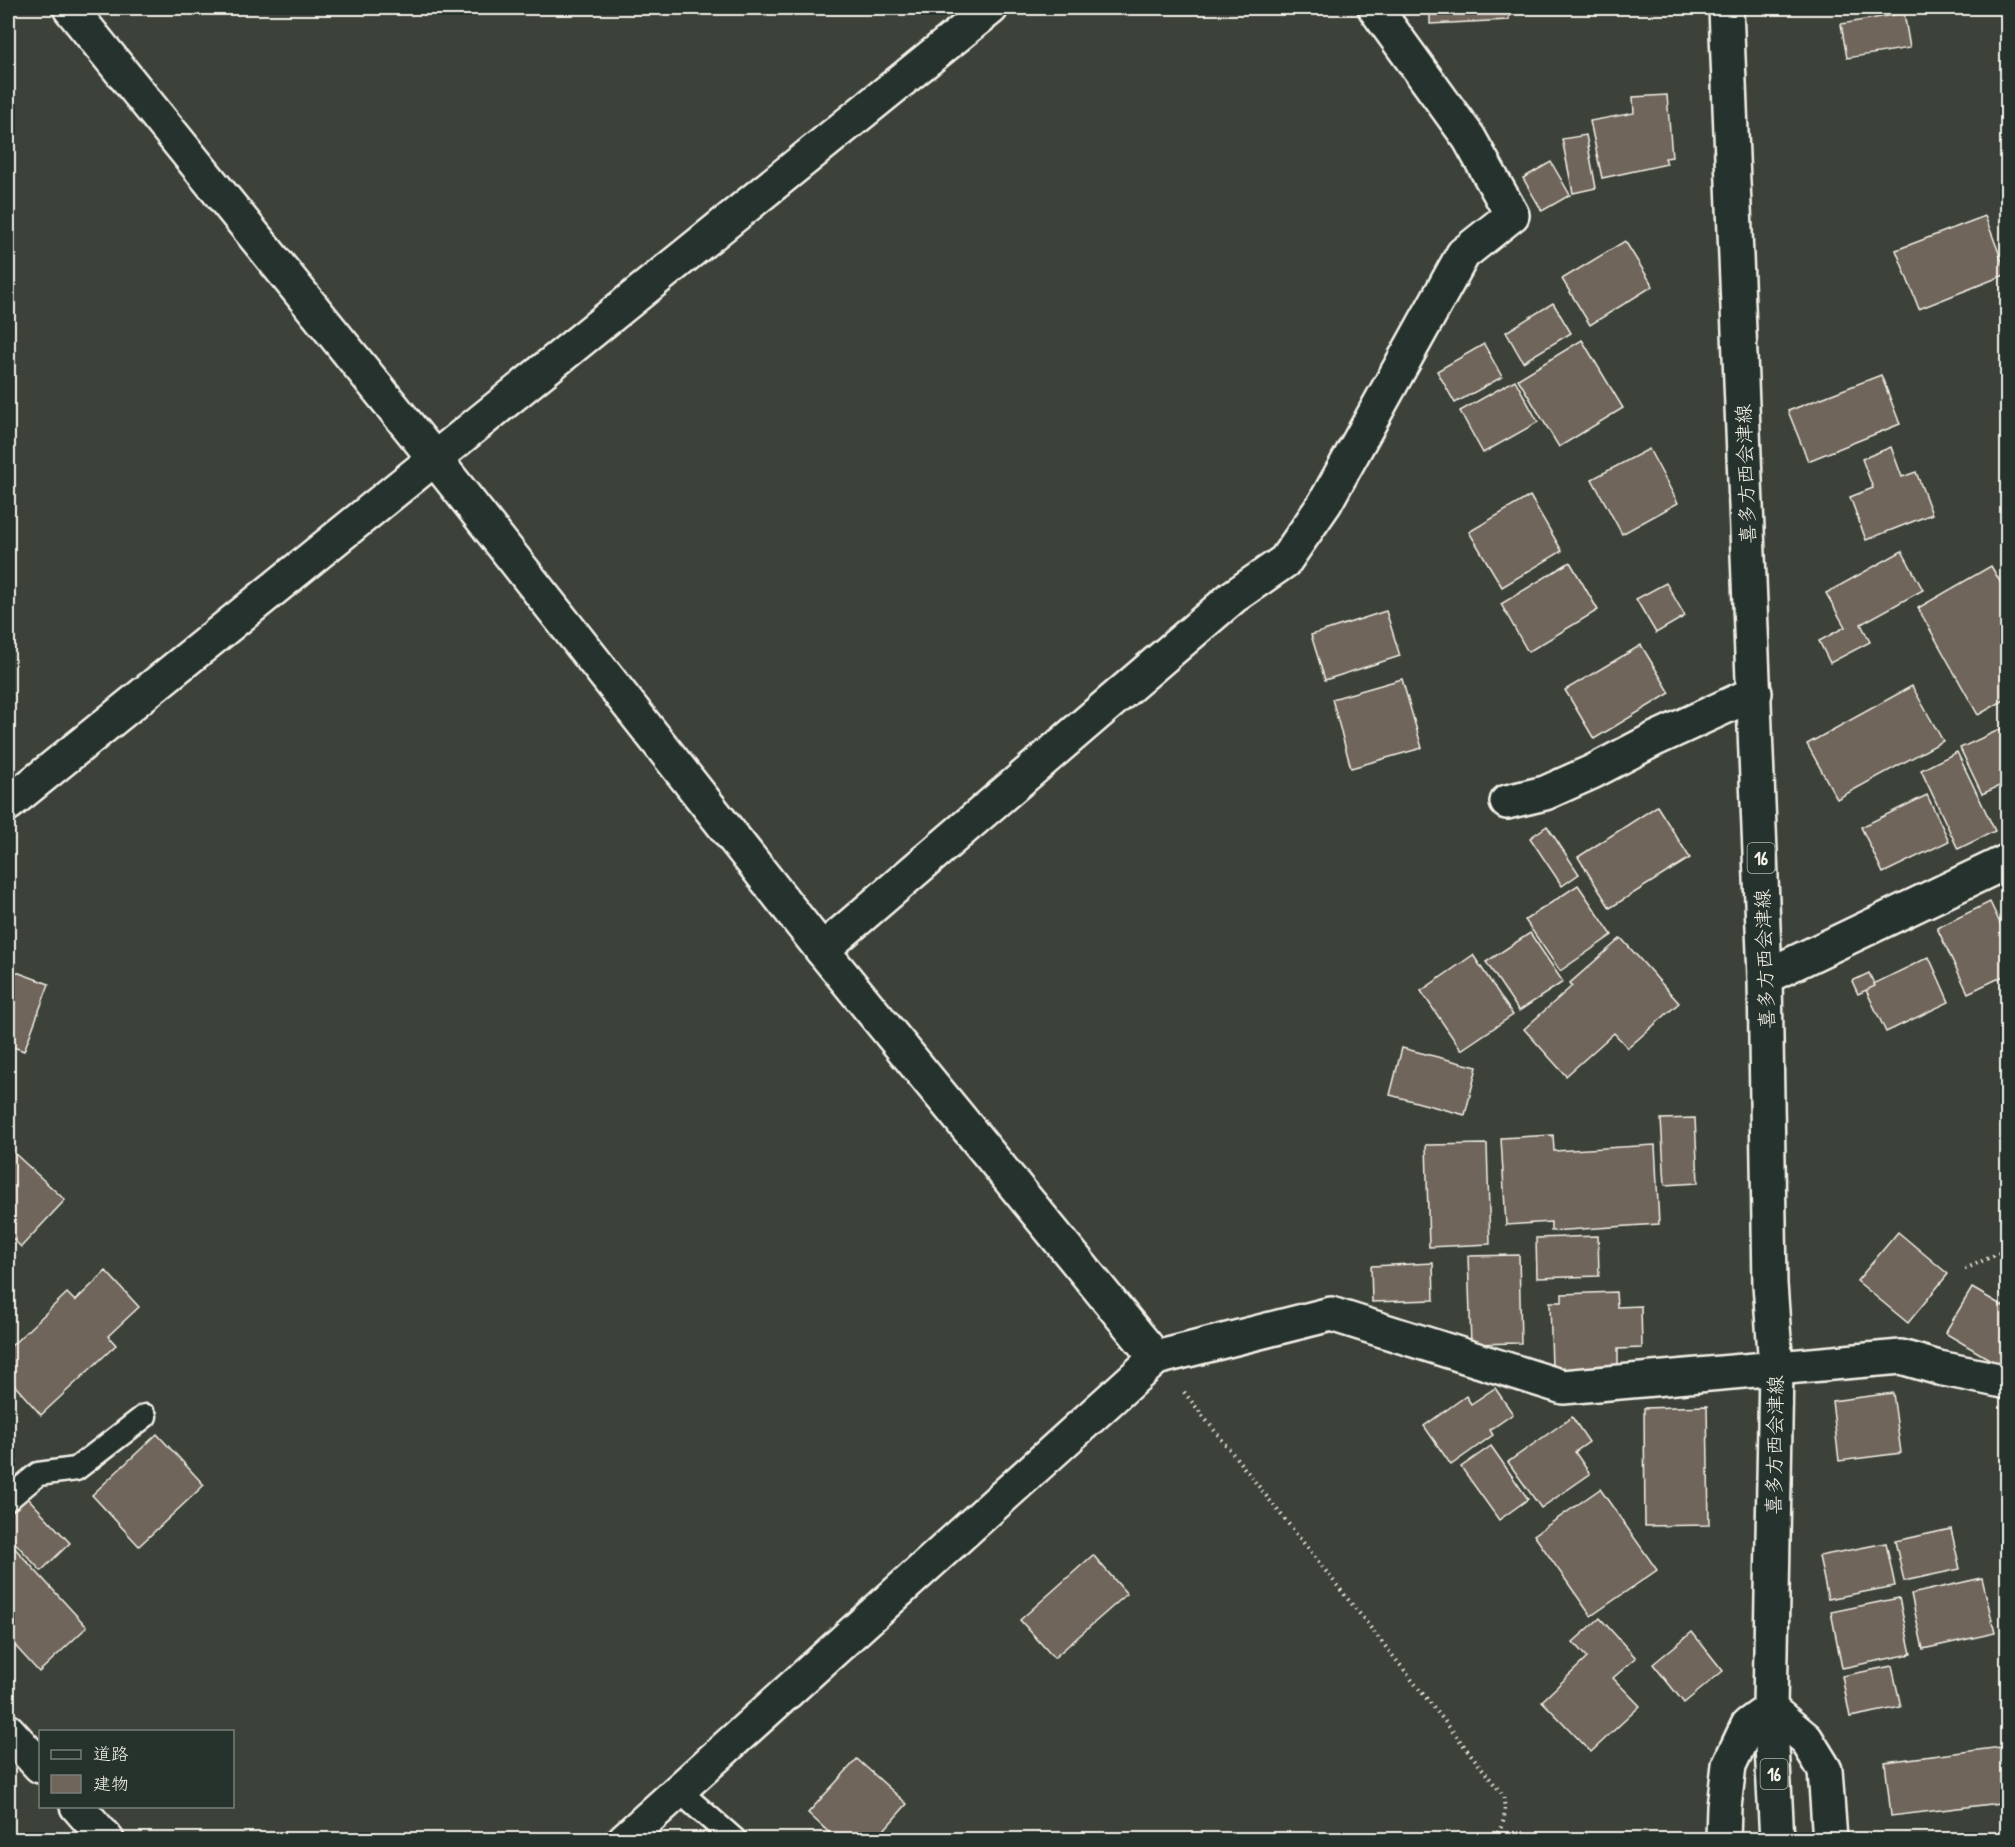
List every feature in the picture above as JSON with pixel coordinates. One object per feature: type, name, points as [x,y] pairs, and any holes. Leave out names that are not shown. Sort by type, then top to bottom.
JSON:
[{"type":"street","points":[[70,8],[435,459],[822,950],[1156,1358]]},
{"type":"street","points":[[8,804],[991,8]]},
{"type":"street","points":[[822,950],[1233,597],[1285,561],[1325,503],[1463,254],[1512,215],[1469,138],[1375,8]]},
{"type":"street","name":"喜多方西会津線","points":[[1726,8],[1766,977],[1770,1284],[1776,1367],[1770,1709],[1777,1839]]},
{"type":"street","points":[[1507,802],[1545,793],[1592,772],[1654,739],[1755,693]]},
{"type":"street","points":[[1766,977],[2007,861]]},
{"type":"street","points":[[624,1839],[1156,1358],[1331,1314],[1563,1387],[1901,1357],[1939,1368],[2007,1382]]},
{"type":"street","points":[[1723,1839],[1729,1764],[1748,1725],[1770,1709],[1806,1739],[1825,1770],[1830,1839]]},
{"type":"street","points":[[8,1731],[39,1765]]},
{"type":"street","points":[[79,1808],[107,1839]]},
{"type":"lane","points":[[8,1499],[38,1474],[76,1469],[145,1416]]},
{"type":"lane","points":[[678,1790],[735,1839]]},
{"type":"path","points":[[1965,1269],[2007,1249]]},
{"type":"path","points":[[1156,1358],[1503,1795],[1506,1812],[1497,1835],[1491,1839]]},
{"type":"building","points":[[1430,8],[1509,8],[1509,20],[1430,24]]},
{"type":"building","points":[[1539,8],[1597,8],[1539,10]]},
{"type":"building","points":[[1904,13],[1910,48],[1847,58],[1841,24]]},
{"type":"building","points":[[1667,95],[1672,157],[1665,158],[1667,164],[1602,178],[1590,121],[1634,113],[1633,97]]},
{"type":"building","points":[[1586,135],[1596,188],[1573,193],[1562,139]]},
{"type":"building","points":[[1551,162],[1570,195],[1542,211],[1523,178]]},
{"type":"building","points":[[1985,216],[2007,274],[1919,309],[1896,250]]},
{"type":"building","points":[[1625,241],[1653,286],[1590,325],[1562,279]]},
{"type":"building","points":[[1553,303],[1571,333],[1523,362],[1506,332]]},
{"type":"building","points":[[1582,340],[1623,408],[1559,447],[1518,379]]},
{"type":"building","points":[[1484,344],[1502,377],[1455,403],[1437,371]]},
{"type":"building","points":[[1881,375],[1900,424],[1808,461],[1788,411]]},
{"type":"building","points":[[1515,380],[1538,422],[1483,453],[1460,411]]},
{"type":"building","points":[[1891,447],[1902,477],[1916,472],[1932,514],[1866,540],[1850,497],[1873,488],[1862,459]]},
{"type":"building","points":[[1649,449],[1678,503],[1622,534],[1592,479]]},
{"type":"building","points":[[1530,496],[1562,551],[1502,587],[1469,532]]},
{"type":"building","points":[[1902,551],[1923,590],[1861,624],[1870,642],[1830,663],[1819,641],[1845,627],[1826,593]]},
{"type":"building","points":[[1570,562],[1598,610],[1528,652],[1501,604]]},
{"type":"building","points":[[1991,566],[2008,595],[2008,698],[1978,715],[1918,608]]},
{"type":"building","points":[[1666,583],[1685,616],[1656,633],[1636,599]]},
{"type":"building","points":[[1386,611],[1400,656],[1325,680],[1311,635]]},
{"type":"building","points":[[1641,645],[1670,693],[1594,739],[1565,690]]},
{"type":"building","points":[[1402,679],[1422,748],[1351,768],[1332,699]]},
{"type":"building","points":[[1912,686],[1943,741],[1837,799],[1807,744]]},
{"type":"building","points":[[2001,729],[2008,743],[2008,782],[1982,794],[1960,748]]},
{"type":"building","points":[[1957,752],[1995,831],[1958,849],[1921,770]]},
{"type":"building","points":[[1927,795],[1949,841],[1883,873],[1861,827]]},
{"type":"building","points":[[1657,806],[1690,858],[1610,908],[1578,857]]},
{"type":"building","points":[[1547,826],[1579,874],[1562,886],[1530,838]]},
{"type":"building","points":[[1578,885],[1612,935],[1560,971],[1525,920]]},
{"type":"building","points":[[1990,902],[2008,940],[2008,974],[1968,993],[1937,928]]},
{"type":"building","points":[[1530,933],[1563,982],[1519,1011],[1486,962]]},
{"type":"building","points":[[1621,938],[1679,1003],[1628,1048],[1614,1033],[1566,1076],[1524,1029],[1572,986],[1570,983]]},
{"type":"building","points":[[1473,955],[1513,1015],[1461,1050],[1421,991]]},
{"type":"building","points":[[1929,957],[1949,1002],[1886,1032],[1865,988]]},
{"type":"building","points":[[11,970],[49,984],[24,1051],[8,1045],[8,980]]},
{"type":"building","points":[[1869,973],[1875,986],[1858,994],[1852,981]]},
{"type":"building","points":[[1402,1048],[1477,1067],[1465,1115],[1390,1095]]},
{"type":"building","points":[[1695,1118],[1698,1183],[1665,1185],[1661,1119]]},
{"type":"building","points":[[1553,1135],[1554,1151],[1655,1145],[1659,1224],[1551,1231],[1551,1222],[1506,1225],[1501,1138]]},
{"type":"building","points":[[1487,1144],[1490,1244],[1429,1247],[1426,1145]]},
{"type":"building","points":[[12,1151],[65,1200],[21,1247],[8,1234],[8,1156]]},
{"type":"building","points":[[1898,1232],[1948,1274],[1908,1323],[1857,1281]]},
{"type":"building","points":[[1598,1236],[1599,1276],[1537,1278],[1536,1238]]},
{"type":"building","points":[[1519,1255],[1521,1343],[1471,1344],[1468,1256]]},
{"type":"building","points":[[1433,1263],[1434,1300],[1372,1302],[1371,1266]]},
{"type":"building","points":[[106,1271],[139,1307],[108,1336],[116,1345],[41,1415],[8,1378],[8,1349],[67,1293],[75,1301]]},
{"type":"building","points":[[1972,1288],[2008,1309],[2008,1355],[2001,1366],[1945,1333]]},
{"type":"building","points":[[1616,1292],[1617,1307],[1641,1306],[1642,1348],[1618,1349],[1618,1373],[1564,1374],[1564,1367],[1552,1368],[1550,1302],[1562,1302],[1562,1294]]},
{"type":"building","points":[[1495,1388],[1513,1414],[1490,1430],[1493,1435],[1451,1465],[1424,1426],[1466,1396],[1471,1404]]},
{"type":"building","points":[[1893,1393],[1901,1453],[1839,1461],[1832,1401]]},
{"type":"building","points":[[1707,1406],[1709,1525],[1645,1526],[1644,1408]]},
{"type":"building","points":[[1572,1417],[1589,1442],[1575,1452],[1590,1474],[1541,1508],[1508,1462]]},
{"type":"building","points":[[157,1434],[204,1485],[139,1546],[92,1495]]},
{"type":"building","points":[[1491,1446],[1528,1499],[1499,1520],[1461,1467]]},
{"type":"building","points":[[8,1451],[17,1462],[8,1471]]},
{"type":"building","points":[[1600,1489],[1657,1570],[1591,1616],[1534,1535]]},
{"type":"building","points":[[26,1496],[70,1543],[41,1571],[8,1535],[8,1513]]},
{"type":"building","points":[[1951,1529],[1960,1569],[1904,1581],[1895,1541]]},
{"type":"building","points":[[1886,1543],[1895,1586],[1828,1599],[1819,1556]]},
{"type":"building","points":[[11,1544],[87,1627],[39,1672],[8,1638],[8,1547]]},
{"type":"building","points":[[1093,1555],[1127,1594],[1054,1658],[1020,1620]]},
{"type":"building","points":[[1982,1578],[1995,1633],[1923,1649],[1911,1594]]},
{"type":"building","points":[[1899,1598],[1911,1654],[1842,1668],[1831,1612]]},
{"type":"building","points":[[1600,1618],[1636,1658],[1613,1678],[1640,1706],[1591,1752],[1542,1701],[1587,1658],[1573,1642]]},
{"type":"building","points":[[1692,1632],[1723,1671],[1684,1703],[1653,1664]]},
{"type":"building","points":[[1892,1666],[1901,1707],[1850,1717],[1842,1676]]},
{"type":"building","points":[[2001,1747],[2008,1802],[1891,1816],[1885,1762]]},
{"type":"building","points":[[857,1759],[907,1804],[875,1840],[837,1840],[808,1813]]}]
